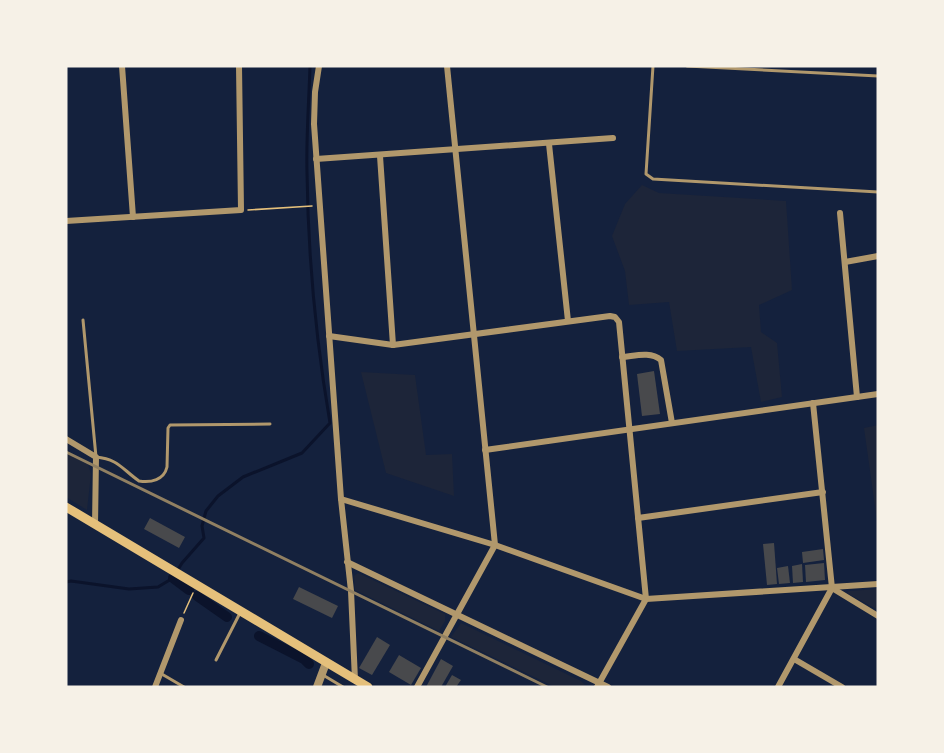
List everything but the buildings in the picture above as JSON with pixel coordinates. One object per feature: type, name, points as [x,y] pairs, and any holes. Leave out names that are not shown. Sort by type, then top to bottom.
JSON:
[{"type":"main road","points":[[66,507],[368,687]]},
{"type":"street","points":[[122,66],[133,217]]},
{"type":"street","points":[[66,221],[241,210],[239,66]]},
{"type":"street","points":[[319,66],[315,92],[316,159],[341,499],[348,562],[355,680]]},
{"type":"street","points":[[417,687],[495,545],[447,66]]},
{"type":"street","points":[[316,159],[613,138]]},
{"type":"street","points":[[549,144],[568,321]]},
{"type":"street","points":[[380,156],[393,345]]},
{"type":"street","points":[[840,213],[857,397]]},
{"type":"street","points":[[845,262],[878,256]]},
{"type":"street","points":[[329,336],[393,345],[610,316],[615,317],[619,322],[646,599],[598,685]]},
{"type":"street","points":[[622,357],[656,355],[661,360],[672,423]]},
{"type":"street","points":[[485,450],[878,394]]},
{"type":"street","points":[[778,687],[832,588],[813,403]]},
{"type":"street","points":[[66,439],[96,457],[95,525]]},
{"type":"street","points":[[638,518],[823,492]]},
{"type":"street","points":[[341,499],[495,545],[646,599],[878,584]]},
{"type":"street","points":[[348,562],[598,685],[608,687]]},
{"type":"street","points":[[832,588],[878,616]]},
{"type":"street","points":[[155,687],[181,620]]},
{"type":"street","points":[[794,659],[842,687]]},
{"type":"street","points":[[317,687],[326,663]]},
{"type":"lane","points":[[652,66],[646,174],[653,179],[878,192]]},
{"type":"lane","points":[[687,66],[878,76]]},
{"type":"lane","points":[[83,321],[96,457],[109,458],[139,481],[153,481],[166,473],[170,425],[270,424]]},
{"type":"lane","points":[[216,660],[240,612]]},
{"type":"lane","points":[[160,674],[184,687]]},
{"type":"lane","points":[[322,675],[344,687]]},
{"type":"path","points":[[241,210],[315,206]]},
{"type":"path","points":[[181,620],[194,583]]},
{"type":"shaded area","points":[[642,185],[659,193],[786,201],[792,290],[759,305],[761,332],[777,343],[782,397],[761,402],[751,347],[677,351],[669,302],[629,305],[625,271],[612,236],[625,204]]},
{"type":"shaded area","points":[[361,372],[415,375],[426,455],[452,454],[454,496],[386,473]]},
{"type":"shaded area","points":[[878,425],[878,528],[864,428]]},
{"type":"shaded area","points":[[66,449],[88,464],[91,474],[87,510],[66,497]]},
{"type":"shaded area","points":[[358,573],[445,614],[445,621],[439,631],[355,590],[354,576]]},
{"type":"shaded area","points":[[878,589],[878,610],[847,593],[849,591]]},
{"type":"shaded area","points":[[461,623],[581,681],[587,687],[555,687],[451,637]]},
{"type":"waterway","points":[[66,582],[129,589],[158,587],[173,578],[182,563],[204,538],[202,526],[206,511],[218,496],[243,477],[302,453],[330,423],[317,329],[309,235],[307,132],[310,66]]},
{"type":"waterway","points":[[173,578],[189,590]]},
{"type":"waterway","points":[[197,596],[227,617]]},
{"type":"waterway","points":[[259,636],[304,659],[309,664]]},
{"type":"railway","points":[[66,452],[547,687]]}]
